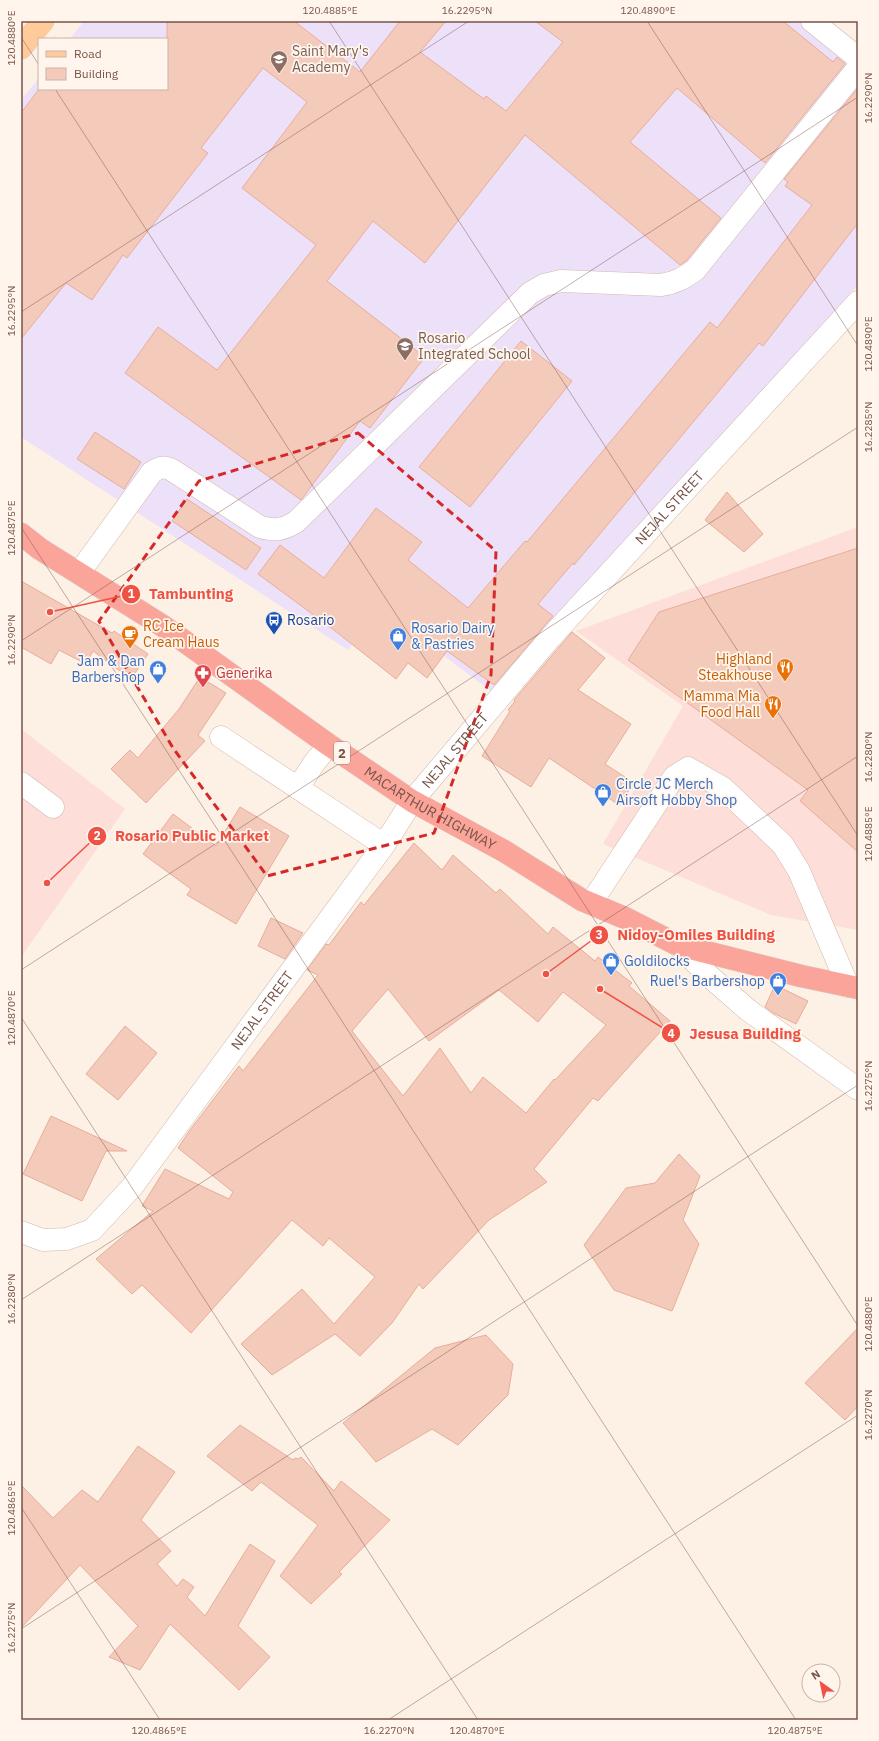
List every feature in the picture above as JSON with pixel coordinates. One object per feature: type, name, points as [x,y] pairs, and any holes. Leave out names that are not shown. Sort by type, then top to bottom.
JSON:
[{"type":"highway","name":"MACARTHUR HIGHWAY","points":[[21,534],[40,549],[162,626],[329,745],[412,801],[504,852],[582,900],[625,918],[678,945],[853,987]]},
{"type":"main road","points":[[21,48],[43,21]]},
{"type":"street","points":[[812,21],[858,58]]},
{"type":"street","points":[[79,573],[152,472],[159,468],[165,467],[172,470],[260,527],[274,530],[286,528],[296,522],[359,462],[530,293],[544,285],[561,281],[661,285],[674,284],[695,270],[858,68]]},
{"type":"street","name":"NEJAL STREET","points":[[21,1232],[43,1240],[67,1239],[92,1230],[110,1212],[132,1187],[384,845],[412,801],[550,638],[858,302]]},
{"type":"street","points":[[221,737],[384,845]]},
{"type":"street","points":[[298,788],[314,763],[329,745]]},
{"type":"street","points":[[591,904],[674,777],[688,768],[723,788],[783,845],[799,871],[853,987]]},
{"type":"street","points":[[21,783],[53,807]]},
{"type":"street","points":[[678,945],[748,1010],[858,1089]]},
{"type":"highlighted area","points":[[358,433],[496,551],[491,675],[434,833],[267,876],[173,748],[99,621],[199,481]]},
{"type":"shaded area","name":"Rosario Integrated School","points":[[84,21],[798,21],[858,68],[858,285],[491,691],[380,608],[348,650],[21,437],[21,100],[38,79],[38,90],[168,90],[168,38],[71,38]]},
{"type":"shaded area","points":[[858,527],[858,930],[771,915],[603,844],[683,706],[576,631]]},
{"type":"shaded area","points":[[21,729],[125,809],[21,957]]},
{"type":"building","points":[[167,21],[294,21],[360,72],[400,21],[446,21],[420,52],[484,99],[486,96],[506,111],[563,42],[535,21],[783,21],[833,62],[837,57],[845,64],[765,163],[677,88],[630,142],[721,218],[686,261],[680,265],[525,135],[425,263],[373,221],[327,281],[425,357],[370,428],[360,421],[301,500],[125,373],[158,327],[217,370],[316,245],[242,188],[307,102],[263,68],[201,148],[208,153],[127,258],[123,255],[92,300],[66,283],[21,339],[21,113],[38,90],[168,90]]},
{"type":"building","points":[[858,88],[858,223],[763,346],[759,343],[574,565],[573,563],[538,604],[553,616],[494,685],[447,651],[427,678],[408,663],[396,679],[334,630],[258,574],[280,545],[324,578],[376,508],[422,542],[408,560],[468,608],[525,541],[527,542],[710,322],[717,328],[812,205],[785,186],[788,182],[784,179]]},
{"type":"building","points":[[521,341],[572,381],[470,507],[419,467]]},
{"type":"building","points":[[95,432],[141,462],[124,489],[77,459]]},
{"type":"building","points":[[727,492],[763,534],[744,552],[705,520]]},
{"type":"building","points":[[187,499],[261,548],[246,570],[172,521]]},
{"type":"building","points":[[858,548],[858,852],[800,801],[808,790],[628,660],[659,612]]},
{"type":"building","points":[[21,581],[112,633],[114,631],[148,654],[131,679],[93,651],[86,664],[59,650],[51,664],[21,647]]},
{"type":"building","points":[[572,632],[605,658],[578,690],[631,724],[605,764],[634,783],[619,805],[549,758],[531,787],[482,756],[510,711],[508,710],[515,701],[514,700]]},
{"type":"building","points":[[200,677],[226,693],[198,735],[205,741],[146,803],[111,769],[130,750],[138,758],[179,709]]},
{"type":"building","points":[[240,807],[289,836],[236,924],[187,895],[191,889],[143,854],[173,814],[216,846]]},
{"type":"building","points":[[414,843],[442,870],[453,855],[496,893],[500,889],[548,934],[553,927],[595,961],[598,957],[632,983],[629,986],[670,1021],[598,1101],[593,1098],[534,1169],[547,1182],[489,1220],[423,1289],[419,1284],[392,1323],[360,1356],[335,1334],[272,1375],[241,1344],[302,1289],[334,1324],[375,1277],[329,1238],[323,1246],[292,1220],[191,1333],[142,1285],[132,1294],[96,1259],[153,1211],[142,1206],[165,1169],[229,1199],[233,1192],[178,1148],[239,1066],[243,1071],[318,975],[307,970],[326,944],[329,945],[361,902],[364,905]],"holes":[[[388,989],[429,1041],[499,990],[538,1022],[563,992],[606,1025],[555,1080],[554,1079],[526,1113],[483,1077],[471,1093],[440,1048],[403,1096],[352,1031]]]},
{"type":"building","points":[[271,918],[303,933],[285,959],[258,946]]},
{"type":"building","points":[[775,985],[808,1001],[796,1024],[773,1013],[765,1007]]},
{"type":"building","points":[[125,1026],[157,1053],[118,1100],[86,1074]]},
{"type":"building","points":[[51,1116],[127,1151],[106,1151],[82,1201],[23,1174]]},
{"type":"building","points":[[679,1154],[700,1176],[683,1220],[699,1244],[672,1311],[614,1290],[584,1245],[626,1188],[655,1183]]},
{"type":"building","points":[[858,1328],[858,1406],[845,1420],[805,1383]]},
{"type":"building","points":[[486,1335],[513,1364],[508,1395],[458,1445],[432,1429],[376,1462],[343,1423],[435,1348]]},
{"type":"building","points":[[240,1425],[293,1460],[301,1457],[334,1491],[341,1481],[390,1520],[339,1572],[342,1574],[311,1604],[280,1576],[318,1525],[261,1482],[252,1491],[207,1456]]},
{"type":"building","points":[[138,1446],[175,1472],[141,1520],[171,1551],[157,1564],[177,1586],[183,1579],[194,1587],[187,1597],[205,1616],[250,1544],[275,1561],[238,1626],[270,1657],[239,1690],[170,1624],[140,1670],[109,1657],[138,1626],[80,1565],[21,1628],[21,1485],[53,1518],[82,1490],[98,1502]]},
{"type":"place","name":"Saint Mary's Academy","points":[[279,74]]},
{"type":"place","name":"Rosario Integrated School","points":[[405,361]]},
{"type":"place","name":"Tambunting","points":[[50,612]]},
{"type":"place","name":"Rosario","points":[[274,635]]},
{"type":"place","name":"RC Ice Cream Haus","points":[[130,649]]},
{"type":"place","name":"Rosario Dairy & Pastries","points":[[398,651]]},
{"type":"place","name":"Highland Steakhouse","points":[[785,682]]},
{"type":"place","name":"Jam & Dan Barbershop","points":[[158,684]]},
{"type":"place","name":"Generika","points":[[203,688]]},
{"type":"place","name":"Mamma Mia Food Hall","points":[[773,719]]},
{"type":"place","name":"Circle JC Merch Airsoft Hobby Shop","points":[[603,807]]},
{"type":"place","name":"Rosario Public Market","points":[[47,883]]},
{"type":"place","name":"Nidoy-Omiles Building","points":[[546,974]]},
{"type":"place","name":"Goldilocks","points":[[611,976]]},
{"type":"place","name":"Jesusa Building","points":[[600,989]]},
{"type":"place","name":"Ruel's Barbershop","points":[[778,996]]}]
